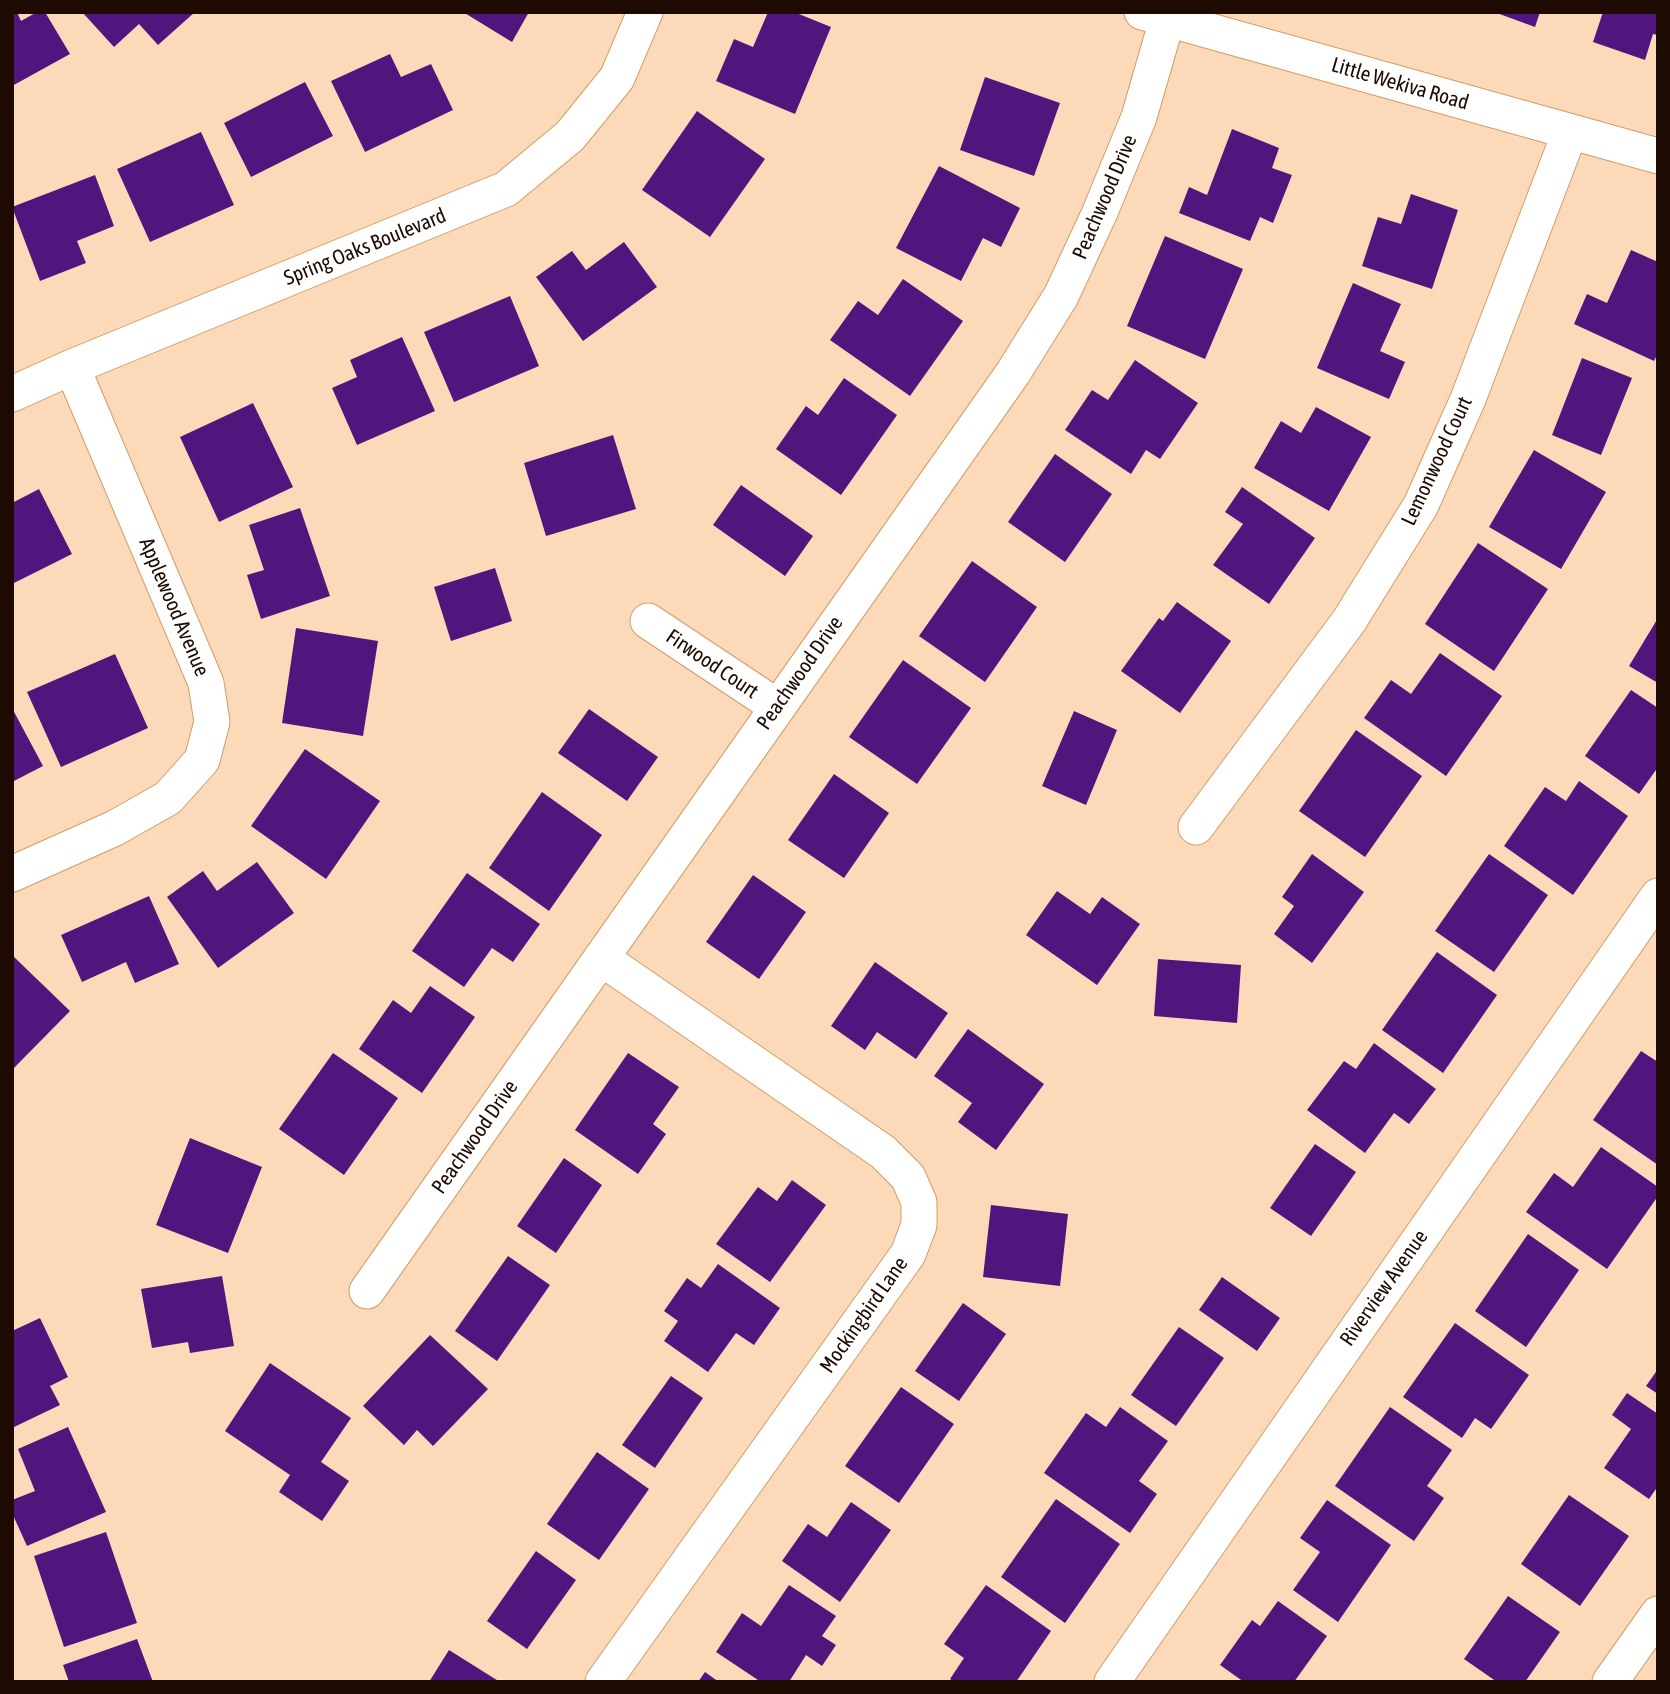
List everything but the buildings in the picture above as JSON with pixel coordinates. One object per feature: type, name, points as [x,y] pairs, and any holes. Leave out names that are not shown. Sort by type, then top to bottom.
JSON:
[{"type":"street","name":"Spring Oaks Boulevard","points":[[12,394],[506,189],[570,136],[617,78],[645,12]]},
{"type":"street","name":"Little Wekiva Road","points":[[1154,16],[1658,156]]},
{"type":"street","name":"Peachwood Drive","points":[[367,1291],[776,706],[1013,373],[1062,296],[1139,117],[1154,16]]},
{"type":"street","name":"Lemonwood Court","points":[[1196,827],[1349,621],[1421,505],[1468,399],[1570,132]]},
{"type":"street","name":"Applewood Avenue","points":[[12,874],[115,828],[168,798],[202,760],[212,722],[206,683],[72,367]]},
{"type":"street","name":"Firwood Court","points":[[648,621],[776,706]]},
{"type":"street","name":"Riverview Avenue","points":[[1112,1682],[1658,896]]},
{"type":"street","name":"Mockingbird Lane","points":[[601,958],[883,1152],[908,1177],[919,1202],[919,1226],[908,1254],[603,1682]]},
{"type":"street","points":[[1610,1682],[1658,1614]]}]
